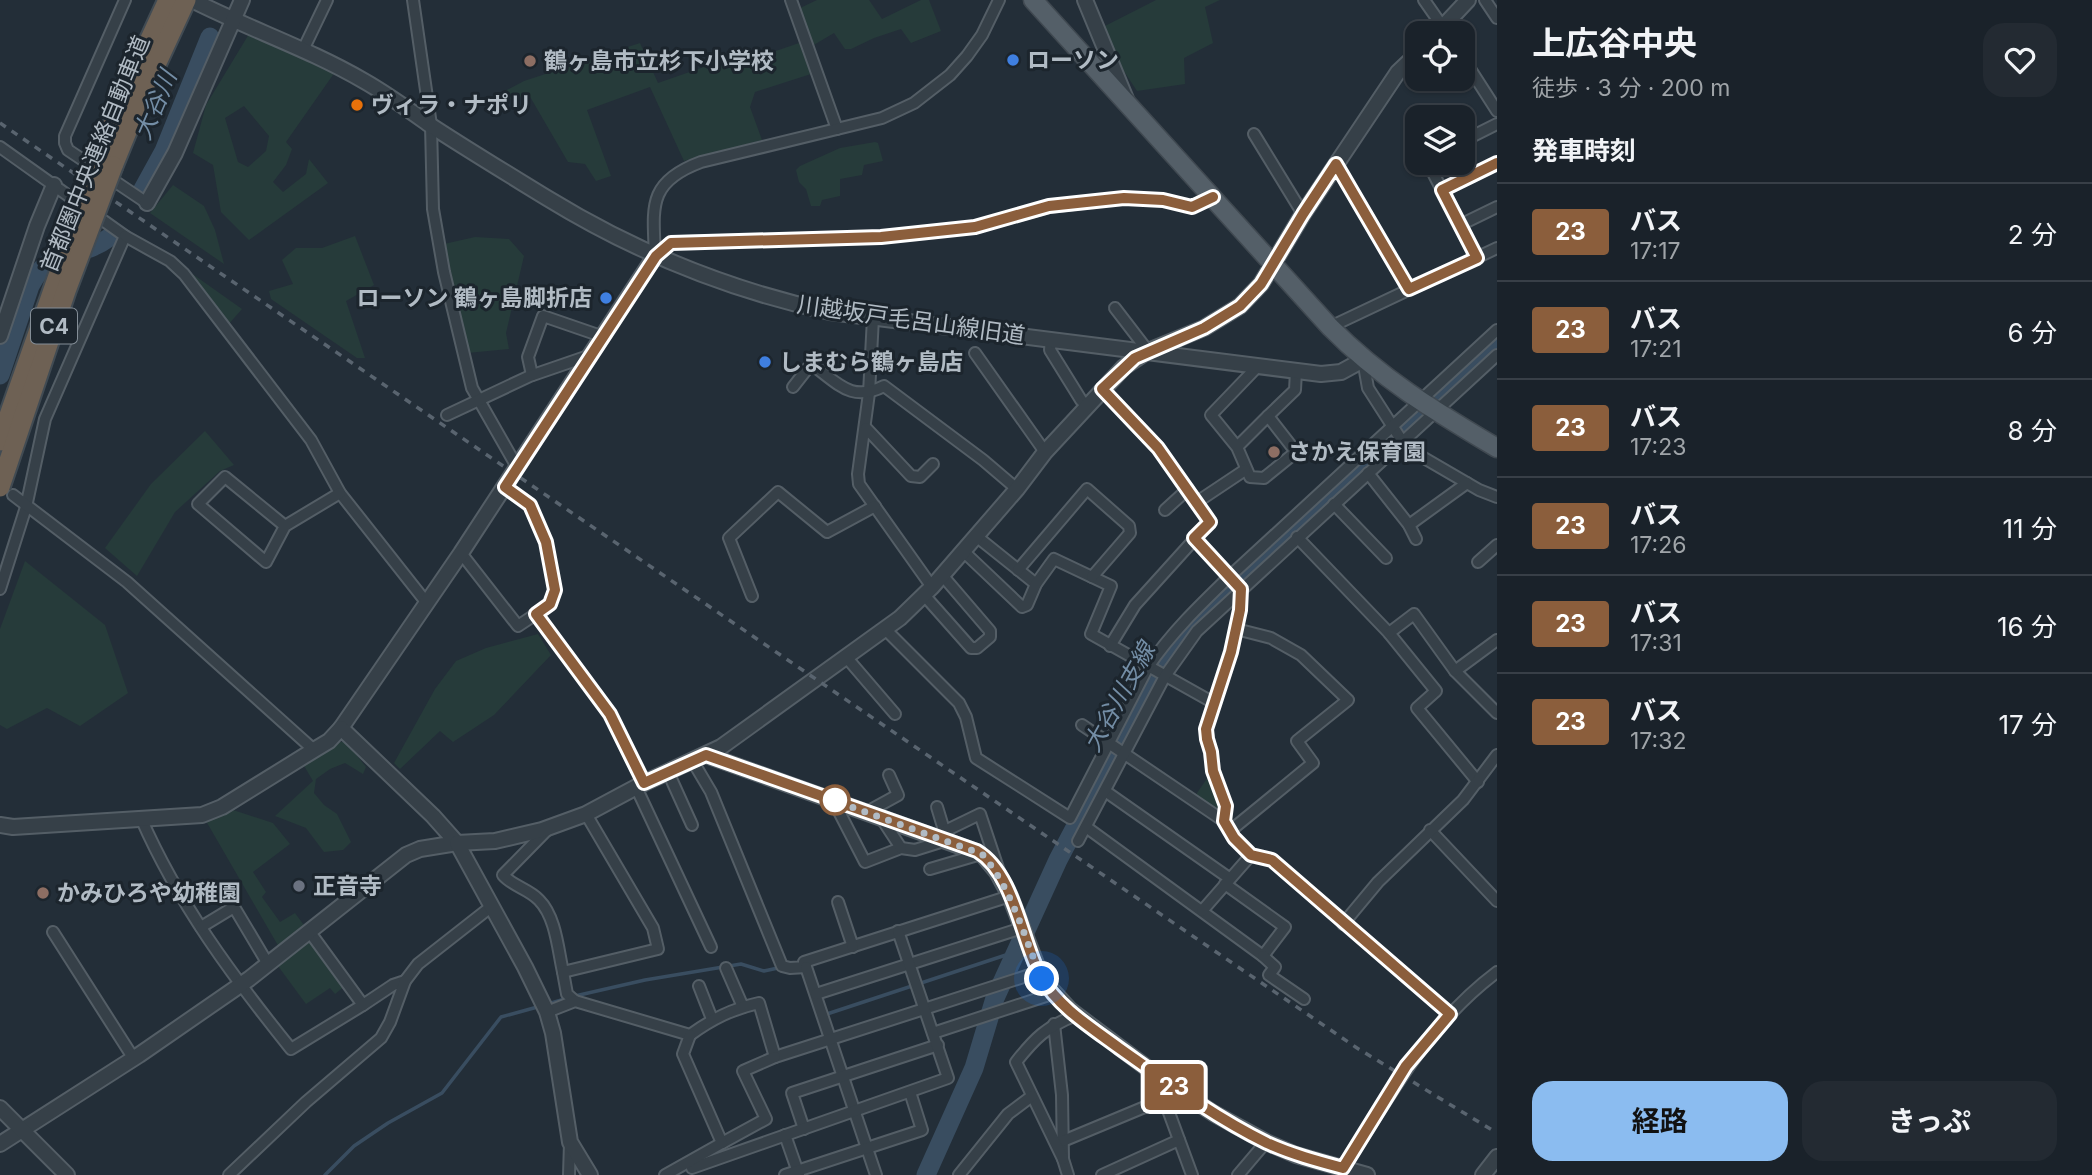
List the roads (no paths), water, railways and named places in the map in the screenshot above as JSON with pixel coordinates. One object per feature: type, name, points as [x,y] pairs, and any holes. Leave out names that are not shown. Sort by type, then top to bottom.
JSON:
[{"type":"highway","name":"首都圏中央連絡自動車道","points":[[0,441],[106,163],[142,96],[182,2]]},
{"type":"highway","name":"首都圏中央連絡自動車道","points":[[6,491],[106,163]]},
{"type":"main road","points":[[1033,0],[1363,360],[1428,406],[1497,448]]},
{"type":"street","points":[[125,0],[65,136],[65,143],[68,150],[147,202],[175,153],[242,0]]},
{"type":"street","points":[[303,50],[327,0]]},
{"type":"street","points":[[413,0],[431,125],[433,209],[444,272],[472,388],[517,467]]},
{"type":"street","points":[[791,0],[837,130]]},
{"type":"street","points":[[656,256],[654,215],[658,191],[681,171],[701,162],[882,118],[914,103],[950,75],[982,35],[999,0]]},
{"type":"street","points":[[1085,0],[1128,104]]},
{"type":"street","points":[[1424,0],[1436,21]]},
{"type":"street","points":[[1450,21],[1468,0]]},
{"type":"street","points":[[1485,0],[1497,18]]},
{"type":"street","name":"川越坂戸毛呂山線旧道","points":[[182,2],[232,19],[303,50],[367,83],[549,199],[656,256],[735,288],[781,301],[873,318],[1296,371],[1330,374],[1350,368],[1363,360]]},
{"type":"street","points":[[0,1144],[134,1059],[240,986],[406,855],[420,849],[457,843],[495,841],[550,828],[586,814],[721,747],[886,630],[928,591],[1017,489],[1045,452],[1124,366],[1148,351],[1204,328],[1240,306],[1261,284],[1303,214],[1405,65]]},
{"type":"street","points":[[1475,76],[1497,110]]},
{"type":"street","points":[[1475,135],[1497,124]]},
{"type":"street","points":[[1254,134],[1303,214]]},
{"type":"street","points":[[0,147],[125,236],[170,261],[184,274],[311,440],[340,493],[426,603]]},
{"type":"street","points":[[1442,190],[1497,163]]},
{"type":"street","points":[[1336,164],[1409,289]]},
{"type":"street","points":[[1434,175],[1477,258]]},
{"type":"street","points":[[0,336],[54,185]]},
{"type":"street","points":[[0,825],[13,827],[192,816],[214,811],[329,741],[341,728],[461,553],[656,256],[671,243],[881,237],[975,227],[1049,206],[1124,198],[1163,200],[1192,207],[1213,197]]},
{"type":"street","points":[[1460,225],[1497,207]]},
{"type":"street","points":[[0,589],[26,507],[45,419],[125,236]]},
{"type":"street","points":[[1330,327],[1497,248]]},
{"type":"street","points":[[1115,308],[1148,351]]},
{"type":"street","points":[[532,375],[528,357],[543,316],[604,337]]},
{"type":"street","points":[[873,318],[869,393],[859,484],[928,591],[971,648],[978,648],[990,637],[990,631],[942,575]]},
{"type":"street","points":[[1078,841],[1165,676],[1197,631],[1402,441],[1428,406],[1497,330]]},
{"type":"street","points":[[1051,340],[1050,350],[1087,406]]},
{"type":"street","points":[[975,353],[1045,452]]},
{"type":"street","points":[[446,415],[532,375],[591,355]]},
{"type":"street","points":[[886,630],[959,703],[976,758],[1070,818],[1148,667],[1163,645],[1196,608],[1393,426],[1428,406],[1497,355]]},
{"type":"street","points":[[1363,360],[1367,387],[1402,441],[1424,458],[1497,497]]},
{"type":"street","points":[[793,387],[811,364],[851,392],[869,393],[884,386],[983,460],[1017,489]]},
{"type":"street","points":[[1259,365],[1211,415],[1237,447],[1250,478],[1264,478],[1296,452],[1268,416]]},
{"type":"street","points":[[1237,447],[1295,390],[1296,371]]},
{"type":"street","points":[[1102,389],[1158,448],[1210,522],[1135,605],[1110,646]]},
{"type":"street","points":[[866,428],[911,476],[920,477],[933,464]]},
{"type":"street","points":[[1197,502],[1245,470]]},
{"type":"street","points":[[1368,472],[1409,525],[1416,539]]},
{"type":"street","points":[[285,526],[225,477],[198,504],[266,562],[285,526],[340,493]]},
{"type":"street","points":[[1409,525],[1467,483]]},
{"type":"street","points":[[461,553],[518,626],[550,604],[555,590],[546,542],[530,505],[505,487]]},
{"type":"street","points":[[1018,570],[1087,489],[1129,526],[1130,533],[1093,577]]},
{"type":"street","points":[[1165,510],[1188,489]]},
{"type":"street","points":[[6,491],[127,582],[314,750]]},
{"type":"street","points":[[752,596],[729,538],[778,492],[827,532],[875,506]]},
{"type":"street","points":[[1334,504],[1386,558]]},
{"type":"street","points":[[976,536],[1036,584]]},
{"type":"street","points":[[1297,537],[1389,634],[1436,691],[1417,708],[1478,782]]},
{"type":"street","points":[[1194,538],[1241,589]]},
{"type":"street","points":[[1478,562],[1497,545]]},
{"type":"street","points":[[963,551],[1022,607],[1027,606],[1036,584],[1054,559],[1111,586],[1091,634],[1214,703]]},
{"type":"street","points":[[1227,826],[1226,806],[1213,771],[1206,729],[1236,629],[1241,589]]},
{"type":"street","points":[[536,614],[610,714],[711,947]]},
{"type":"street","points":[[1389,634],[1414,614],[1455,671],[1493,710],[1497,697]]},
{"type":"street","points":[[1227,826],[1313,763],[1297,741],[1348,700],[1301,655],[1271,638],[1236,629]]},
{"type":"street","points":[[1455,671],[1497,640]]},
{"type":"street","points":[[847,658],[895,714]]},
{"type":"street","points":[[1082,725],[1227,826],[1251,855],[1272,860],[1450,1014]]},
{"type":"street","points":[[341,728],[433,816],[457,843],[525,967],[547,1012],[553,1033],[570,1142],[569,1175]]},
{"type":"street","points":[[1343,924],[1378,882],[1478,782],[1497,755]]},
{"type":"street","points":[[699,757],[946,836],[982,854],[1007,890]]},
{"type":"street","points":[[699,757],[710,792],[782,966],[806,967]]},
{"type":"street","points":[[668,772],[692,825]]},
{"type":"street","points":[[873,814],[898,795],[889,775]]},
{"type":"street","points":[[1105,791],[1285,927],[1263,956]]},
{"type":"street","points":[[832,800],[865,862],[901,848],[915,850],[946,836],[980,814],[1039,972],[1076,1015],[1159,1077],[1213,1113],[1296,1155],[1335,1170],[1367,1175]]},
{"type":"street","points":[[937,807],[946,836]]},
{"type":"street","points":[[563,972],[658,949],[653,928],[586,814]]},
{"type":"street","points":[[873,814],[901,848]]},
{"type":"street","points":[[141,818],[161,863],[201,927],[240,986],[291,1049],[393,985],[405,981]]},
{"type":"street","points":[[1086,827],[1263,956],[1275,967],[1269,975],[1304,999]]},
{"type":"street","points":[[550,828],[503,875],[538,899],[545,908],[554,932],[567,994],[575,1001],[690,1035]]},
{"type":"street","points":[[1430,830],[1497,901]]},
{"type":"street","points":[[930,869],[982,854]]},
{"type":"street","points":[[1202,911],[1251,855]]},
{"type":"street","points":[[876,1175],[804,962],[898,932],[1007,890]]},
{"type":"street","points":[[838,902],[853,947]]},
{"type":"street","points":[[229,1175],[306,1102],[381,1038],[405,981],[418,964],[492,906]]},
{"type":"street","points":[[201,927],[234,908],[268,964]]},
{"type":"street","points":[[816,994],[1022,928]]},
{"type":"street","points":[[309,931],[363,1005]]},
{"type":"street","points":[[53,932],[134,1059]]},
{"type":"street","points":[[665,1175],[948,1079],[898,932]]},
{"type":"street","points":[[726,968],[743,1007]]},
{"type":"street","points":[[692,1168],[722,1143],[766,1119],[743,1071],[775,1057],[1039,972]]},
{"type":"street","points":[[1335,1170],[1406,1066],[1471,992],[1497,972]]},
{"type":"street","points":[[699,986],[712,1018]]},
{"type":"street","points":[[933,1032],[1055,993]]},
{"type":"street","points":[[547,1012],[575,1001]]},
{"type":"street","points":[[722,1143],[683,1054],[690,1035],[712,1018],[759,1003],[775,1057]]},
{"type":"street","points":[[1068,1175],[1063,1159],[1016,1062],[1036,1037],[1054,1024],[1076,1015]]},
{"type":"street","points":[[1054,1024],[1062,1095],[1063,1159]]},
{"type":"street","points":[[804,1129],[792,1094],[937,1045]]},
{"type":"street","points":[[1159,1077],[1164,1099],[1192,1175]]},
{"type":"street","points":[[785,1175],[798,1173],[922,1130],[910,1092]]},
{"type":"street","points":[[961,1174],[1008,1114],[1032,1096]]},
{"type":"street","points":[[1063,1141],[1164,1099]]},
{"type":"street","points":[[0,1108],[67,1175]]},
{"type":"street","points":[[785,1135],[798,1173]]},
{"type":"street","points":[[1102,1175],[1179,1140]]},
{"type":"street","points":[[570,1142],[590,1175]]},
{"type":"street","points":[[1238,1175],[1266,1142]]},
{"type":"street","points":[[1483,1175],[1497,1157]]},
{"type":"waterway","name":"大谷川","points":[[142,191],[164,151],[210,37]]},
{"type":"waterway","name":"大谷川","points":[[0,375],[30,286],[38,273],[56,258],[98,245],[110,237]]},
{"type":"waterway","name":"大谷川支線","points":[[926,1175],[974,1068],[995,998],[1058,860],[1160,666],[1196,620],[1497,341]]},
{"type":"waterway","points":[[827,1014],[1015,952]]},
{"type":"waterway","points":[[575,996],[645,980],[741,964],[764,971],[778,968]]},
{"type":"waterway","points":[[548,1004],[568,998]]},
{"type":"waterway","points":[[325,1175],[354,1146],[388,1123],[442,1093],[501,1017],[541,1006]]},
{"type":"railway","points":[[0,123],[1357,1048],[1497,1133]]},
{"type":"place","name":"ローソン","points":[[1013,60]]},
{"type":"place","name":"鶴ヶ島市立杉下小学校","points":[[530,61]]},
{"type":"place","name":"ヴィラ・ナポリ","points":[[357,105]]},
{"type":"place","name":"ローソン 鶴ヶ島脚折店","points":[[606,298]]},
{"type":"place","name":"しまむら鶴ヶ島店","points":[[765,362]]},
{"type":"place","name":"さかえ保育園","points":[[1274,452]]},
{"type":"place","name":"正音寺","points":[[299,886]]},
{"type":"place","name":"かみひろや幼稚園","points":[[43,893]]}]
